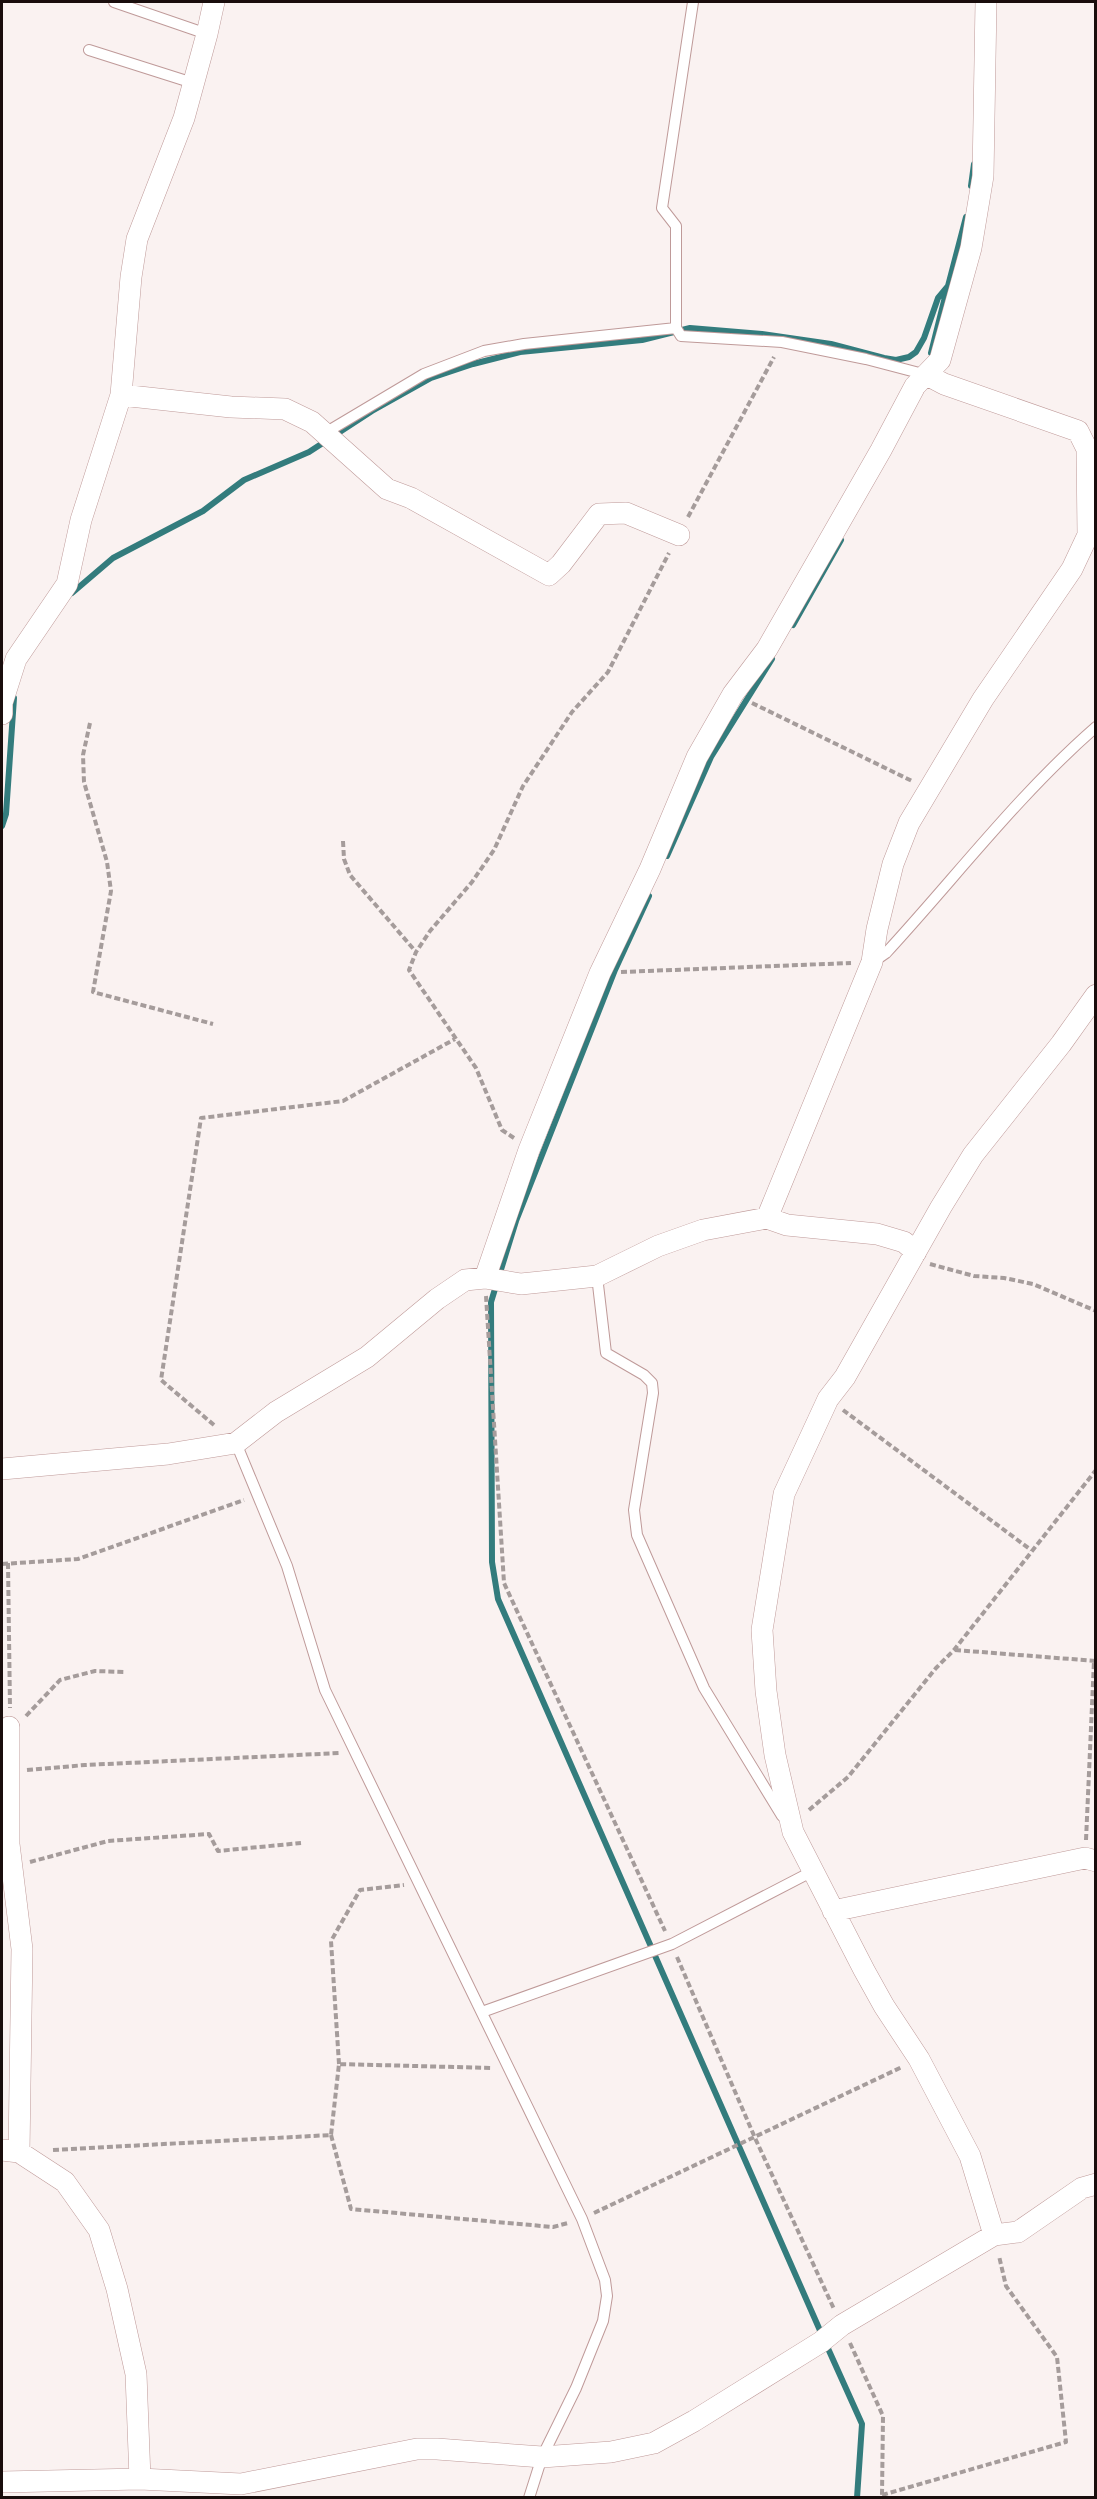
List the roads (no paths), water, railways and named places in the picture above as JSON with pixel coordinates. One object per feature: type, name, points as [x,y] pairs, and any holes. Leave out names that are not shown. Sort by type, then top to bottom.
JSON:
[{"type":"street","points":[[2,714],[2,703],[16,659],[68,584],[81,520],[121,395],[131,277],[137,239],[183,118],[214,2]]},
{"type":"street","points":[[485,1278],[529,1150],[600,973],[650,869],[697,757],[733,694],[767,649],[915,386],[940,360],[971,248],[983,176],[986,2]]},
{"type":"street","points":[[767,1218],[872,962],[877,929],[893,864],[909,823],[982,699],[1072,569],[1091,536],[1087,449],[1078,431],[944,384],[927,375]]},
{"type":"street","points":[[121,395],[231,407],[285,409],[312,422],[387,489],[441,514],[549,574],[561,564],[599,514],[626,513],[679,535]]},
{"type":"street","points":[[994,2235],[970,2156],[919,2059],[884,2006],[793,1832],[775,1755],[766,1691],[762,1630],[784,1494],[828,1399],[845,1377],[973,1155],[1060,1044],[1095,995]]},
{"type":"street","points":[[2,1468],[168,1454],[236,1443],[276,1412],[367,1356],[437,1299],[465,1280],[485,1278],[521,1284],[597,1276],[658,1246],[703,1230],[767,1218],[787,1225],[877,1234],[904,1242],[916,1252]]},
{"type":"street","points":[[9,1727],[5,1844],[13,1867],[22,1949],[10,2151],[65,2182],[99,2230],[117,2289],[136,2374],[140,2479]]},
{"type":"street","points":[[833,1911],[1090,1859]]},
{"type":"street","points":[[2,2482],[140,2479],[241,2491],[417,2449],[542,2457],[611,2452],[654,2443],[694,2421],[821,2342],[842,2325],[994,2235],[1018,2232],[1082,2188],[1095,2184]]},
{"type":"lane","points":[[114,2],[207,34]]},
{"type":"lane","points":[[678,331],[676,226],[662,208],[693,2]]},
{"type":"lane","points":[[89,50],[193,83]]},
{"type":"lane","points":[[330,438],[424,374],[484,351],[524,344],[678,331],[782,342],[866,359],[927,375]]},
{"type":"lane","points":[[872,962],[886,953],[1035,784],[1095,727]]},
{"type":"lane","points":[[597,1276],[606,1353],[644,1375],[652,1383],[634,1510],[638,1535],[704,1688],[793,1832]]},
{"type":"lane","points":[[236,1443],[287,1566],[326,1690],[582,2219],[605,2280],[607,2296],[603,2321],[576,2388],[542,2457],[529,2498]]},
{"type":"lane","points":[[482,2012],[672,1944],[813,1871]]},
{"type":"waterway","points":[[971,186],[974,164]]},
{"type":"waterway","points":[[72,593],[113,558],[203,511],[244,480],[309,452],[372,411],[431,378],[473,364],[520,352],[642,340],[690,328],[762,334],[831,344],[896,360],[909,357],[916,352],[924,338],[938,298],[948,286],[966,217]]},
{"type":"waterway","points":[[931,353],[947,289]]},
{"type":"waterway","points":[[793,625],[841,540]]},
{"type":"waterway","points":[[667,856],[711,757],[772,659]]},
{"type":"waterway","points":[[2,826],[6,814],[14,698]]},
{"type":"waterway","points":[[649,896],[615,970],[516,1221],[491,1302],[492,1562],[498,1599],[822,2335]]},
{"type":"waterway","points":[[826,2344],[862,2424],[857,2498]]}]
